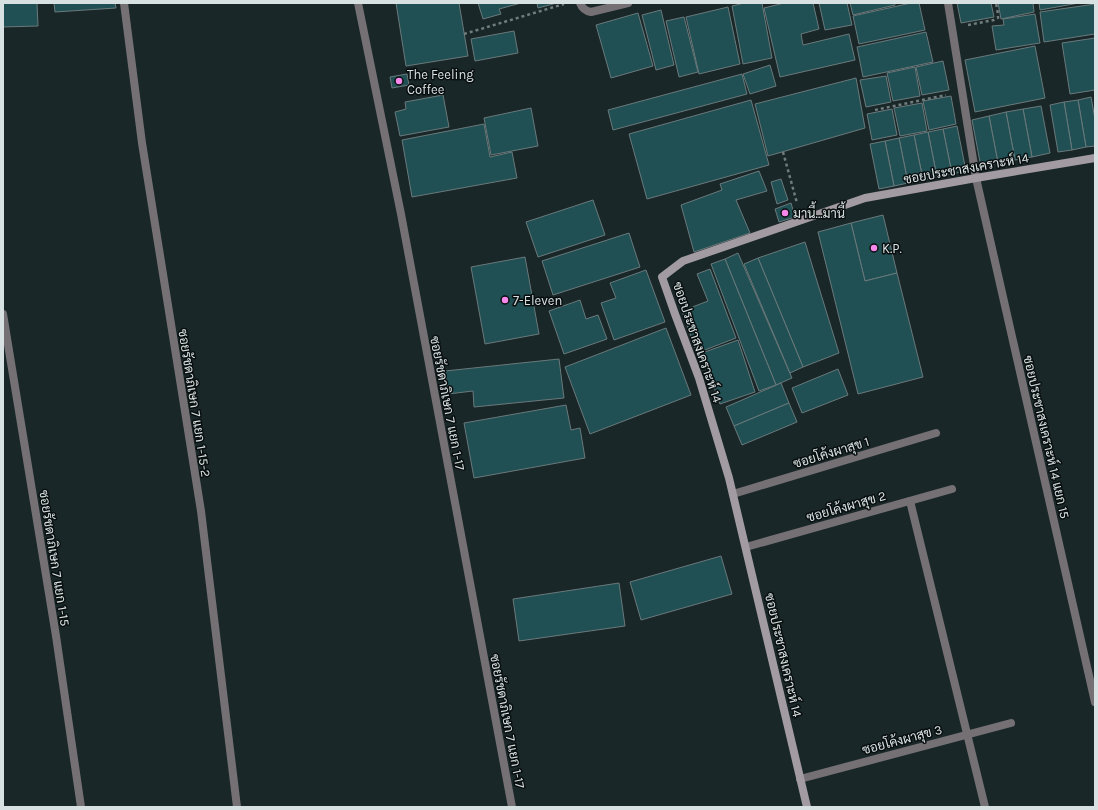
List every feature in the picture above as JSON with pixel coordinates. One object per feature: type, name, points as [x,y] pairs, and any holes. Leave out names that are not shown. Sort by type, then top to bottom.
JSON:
[{"type":"street","name":"ซอยรัชดาภิเษก 7 แยก 1-15-2","points":[[124,3],[142,143],[201,512],[237,807]]},
{"type":"street","name":"ซอยรัชดาภิเษก 7 แยก 1-17","points":[[358,3],[401,214],[512,807]]},
{"type":"street","points":[[581,6],[586,11],[591,12],[628,3]]},
{"type":"street","name":"ซอยประชาสงเคราะห์ 14 แยก 15","points":[[948,3],[976,178],[1095,702]]},
{"type":"street","name":"ซอยประชาสงเคราะห์ 14","points":[[807,807],[730,478],[699,378],[662,277],[683,261],[865,198],[1095,158]]},
{"type":"street","name":"ซอยรัชดาภิเษก 7 แยก 1-15","points":[[3,314],[56,636],[81,807]]},
{"type":"street","name":"ซอยโค้งผาสุข 1","points":[[733,494],[936,433]]},
{"type":"street","name":"ซอยโค้งผาสุข 2","points":[[746,547],[952,488]]},
{"type":"street","points":[[910,501],[985,807]]},
{"type":"street","name":"ซอยโค้งผาสุข 3","points":[[800,779],[1011,723]]},
{"type":"path","points":[[464,34],[568,3]]},
{"type":"path","points":[[952,28],[998,18],[996,3]]},
{"type":"path","points":[[875,110],[962,91]]},
{"type":"path","points":[[783,152],[802,220]]},
{"type":"building","points":[[3,3],[37,3],[38,26],[3,27]]},
{"type":"building","points":[[54,3],[115,3],[116,8],[55,12]]},
{"type":"building","points":[[396,3],[459,3],[468,56],[406,66]]},
{"type":"building","points":[[478,3],[521,3],[499,9],[501,14],[483,19]]},
{"type":"building","points":[[537,3],[557,3],[538,8]]},
{"type":"building","points":[[744,3],[762,3],[772,58],[743,64],[732,6]]},
{"type":"building","points":[[784,3],[813,3],[819,29],[801,34],[803,45],[849,34],[855,60],[780,77],[764,8]]},
{"type":"building","points":[[819,3],[847,3],[852,25],[825,30]]},
{"type":"building","points":[[850,3],[895,3],[895,5],[853,15]]},
{"type":"building","points":[[911,3],[919,3],[925,30],[859,44],[853,16]]},
{"type":"building","points":[[957,3],[991,3],[994,17],[961,23]]},
{"type":"building","points":[[998,3],[1033,3],[1034,12],[1001,19]]},
{"type":"building","points":[[1039,3],[1079,3],[1040,10]]},
{"type":"building","points":[[1095,4],[1095,34],[1044,42],[1040,12]]},
{"type":"building","points":[[728,7],[740,64],[699,74],[686,17]]},
{"type":"building","points":[[661,10],[674,65],[656,70],[642,15]]},
{"type":"building","points":[[638,13],[653,66],[611,78],[596,25]]},
{"type":"building","points":[[1035,14],[1040,43],[996,50],[992,26],[1004,25],[1003,19]]},
{"type":"building","points":[[684,17],[698,72],[679,77],[666,21]]},
{"type":"building","points":[[514,31],[518,53],[475,61],[471,39]]},
{"type":"building","points":[[926,32],[933,62],[863,77],[857,47]]},
{"type":"building","points":[[1095,38],[1095,90],[1070,94],[1062,43]]},
{"type":"building","points":[[1035,46],[1045,98],[975,112],[965,60]]},
{"type":"building","points":[[943,61],[949,90],[922,95],[916,67]]},
{"type":"building","points":[[770,65],[776,86],[750,94],[743,74]]},
{"type":"building","points":[[915,67],[920,96],[893,101],[887,73]]},
{"type":"building","name":"The Feeling Coffee","points":[[407,74],[409,85],[392,88],[390,77]]},
{"type":"building","points":[[742,74],[747,94],[613,130],[608,110]]},
{"type":"building","points":[[886,76],[891,102],[866,107],[860,80]]},
{"type":"building","points":[[856,78],[865,128],[768,156],[755,104]]},
{"type":"building","points":[[443,95],[449,127],[400,136],[395,112],[406,109],[405,102]]},
{"type":"building","points":[[951,96],[956,124],[929,130],[923,101]]},
{"type":"building","points":[[1091,97],[1095,119],[1095,146],[1086,147],[1078,100]]},
{"type":"building","points":[[751,100],[769,165],[647,199],[629,134]]},
{"type":"building","points":[[1078,100],[1086,147],[1072,150],[1064,102]]},
{"type":"building","points":[[1064,102],[1072,150],[1058,152],[1050,105]]},
{"type":"building","points":[[922,103],[927,131],[900,136],[894,108]]},
{"type":"building","points":[[1041,106],[1050,153],[1032,157],[1023,109]]},
{"type":"building","points":[[531,108],[538,146],[491,155],[484,118]]},
{"type":"building","points":[[892,109],[897,135],[872,140],[867,114]]},
{"type":"building","points":[[1023,109],[1032,157],[1015,160],[1006,112]]},
{"type":"building","points":[[1006,112],[1015,160],[998,163],[989,116]]},
{"type":"building","points":[[989,116],[998,163],[981,167],[972,120]]},
{"type":"building","points":[[484,124],[490,157],[512,152],[517,178],[412,197],[402,140]]},
{"type":"building","points":[[957,126],[966,171],[952,174],[943,129]]},
{"type":"building","points":[[943,129],[952,174],[937,177],[928,132]]},
{"type":"building","points":[[928,132],[937,177],[923,180],[914,135]]},
{"type":"building","points":[[914,135],[923,180],[908,183],[899,138]]},
{"type":"building","points":[[899,138],[908,183],[894,186],[885,141]]},
{"type":"building","points":[[885,141],[894,186],[879,189],[870,144]]},
{"type":"building","points":[[759,171],[767,191],[736,200],[750,233],[694,252],[681,205],[722,190],[720,184]]},
{"type":"building","points":[[781,179],[788,200],[777,204],[771,182]]},
{"type":"building","points":[[593,200],[605,235],[538,257],[526,222]]},
{"type":"building","name":"มานี้...มานี้","points":[[791,203],[795,217],[779,222],[775,209]]},
{"type":"building","name":"K.P.","points":[[883,215],[897,273],[865,281],[851,223]]},
{"type":"building","points":[[851,223],[865,281],[897,273],[923,377],[858,394],[818,232]]},
{"type":"building","points":[[629,233],[640,267],[553,295],[542,261]]},
{"type":"building","points":[[805,242],[839,353],[803,367],[758,258]]},
{"type":"building","points":[[738,253],[792,378],[776,385],[725,259]]},
{"type":"building","name":"7-Eleven","points":[[525,257],[539,334],[485,344],[471,267]]},
{"type":"building","points":[[758,258],[803,367],[790,373],[744,264]]},
{"type":"building","points":[[725,259],[776,385],[759,391],[711,264]]},
{"type":"building","points":[[710,269],[736,338],[697,353],[682,311],[708,301],[697,274]]},
{"type":"building","points":[[646,270],[665,322],[614,340],[601,303],[616,298],[610,283]]},
{"type":"building","points":[[580,300],[586,319],[598,315],[607,339],[564,354],[549,311]]},
{"type":"building","points":[[666,328],[691,395],[590,434],[565,367]]},
{"type":"building","points":[[738,340],[755,392],[720,404],[702,353]]},
{"type":"building","points":[[559,359],[564,398],[474,407],[473,391],[448,394],[445,371]]},
{"type":"building","points":[[838,369],[848,395],[802,413],[792,388]]},
{"type":"building","points":[[781,383],[789,403],[734,426],[726,407]]},
{"type":"building","points":[[789,403],[797,422],[742,445],[734,426]]},
{"type":"building","points":[[566,405],[571,430],[580,428],[585,458],[474,478],[464,423]]},
{"type":"building","points":[[721,556],[732,594],[641,620],[630,582]]},
{"type":"building","points":[[619,583],[625,626],[519,641],[513,599]]},
{"type":"place","name":"The Feeling Coffee","points":[[399,81]]},
{"type":"place","name":"มานี้...มานี้","points":[[785,213]]},
{"type":"place","name":"K.P.","points":[[874,248]]},
{"type":"place","name":"7-Eleven","points":[[505,300]]}]
